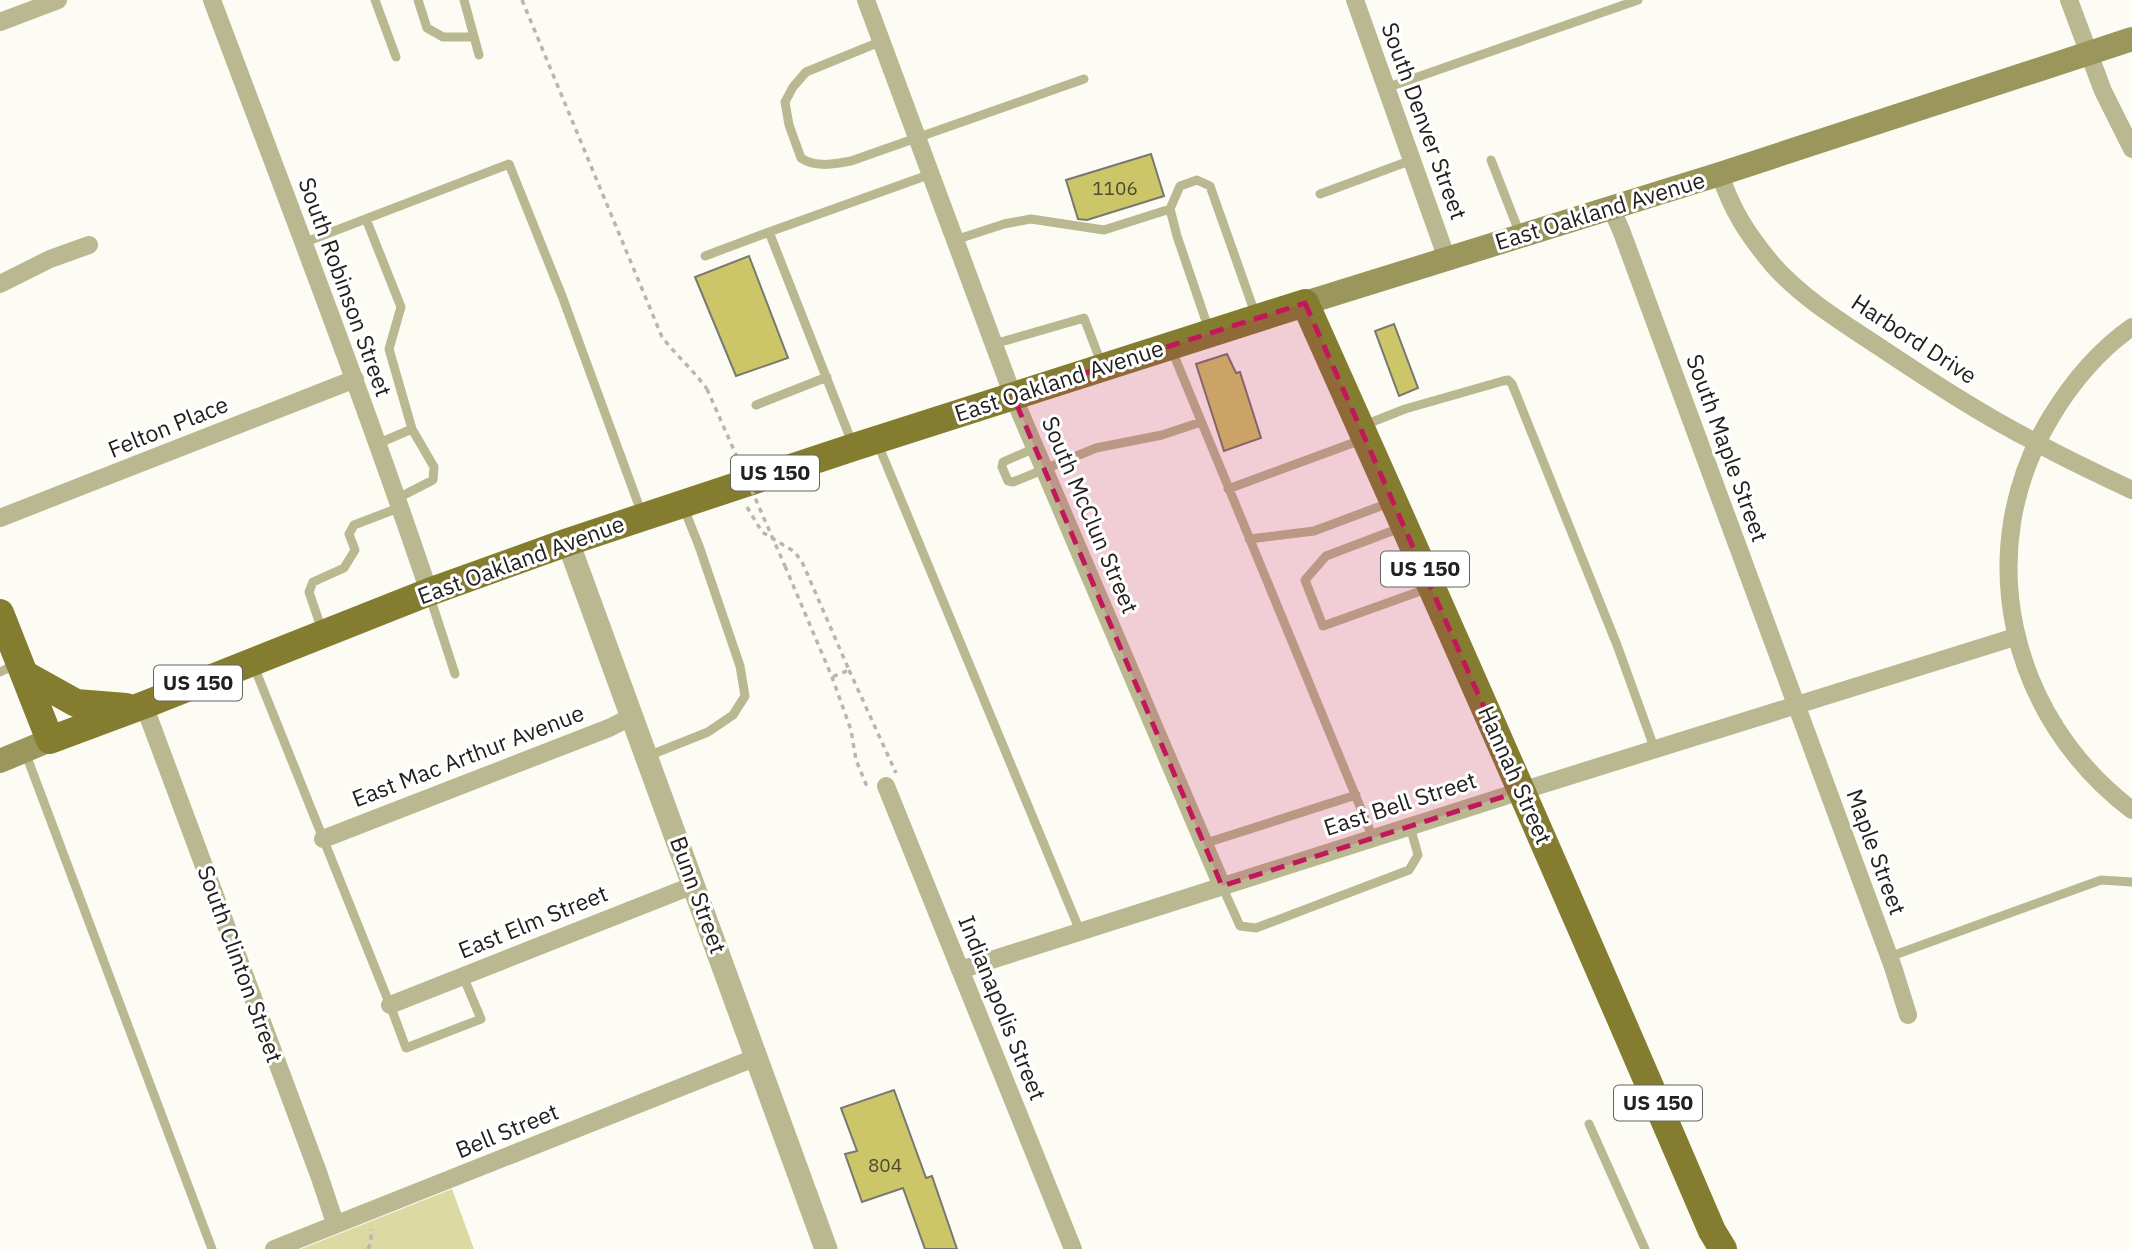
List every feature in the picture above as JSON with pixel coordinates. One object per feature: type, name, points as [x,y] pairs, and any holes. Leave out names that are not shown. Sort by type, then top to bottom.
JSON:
[{"type":"main road","name":"East Oakland Avenue","points":[[0,761],[429,592],[568,541],[1256,318],[1720,174],[2132,39]]},
{"type":"main road","name":"Hannah Street","points":[[1305,303],[1433,587],[1723,1249]]},
{"type":"main road","points":[[0,613],[15,670],[50,740]]},
{"type":"main road","points":[[15,670],[76,703],[140,706]]},
{"type":"street","points":[[0,22],[58,0]]},
{"type":"street","name":"South Robinson Street","points":[[212,0],[355,379],[429,592]]},
{"type":"street","name":"South McClun Street","points":[[866,0],[1013,397],[1222,886]]},
{"type":"street","name":"South Denver Street","points":[[1355,0],[1447,258]]},
{"type":"street","points":[[2069,0],[2117,121],[2132,149]]},
{"type":"street","name":"Harbord Drive","points":[[1720,174],[1737,217],[1774,266],[1797,288],[1840,321],[1909,367],[2035,443],[2132,491]]},
{"type":"street","name":"South Maple Street","points":[[1611,208],[1796,706]]},
{"type":"street","points":[[0,284],[89,245]]},
{"type":"street","points":[[2132,327],[2120,335],[2076,378],[2035,443],[2015,503],[2008,560],[2009,595],[2015,637],[2025,667],[2048,715],[2080,761],[2132,810]]},
{"type":"street","name":"Felton Place","points":[[0,518],[355,379]]},
{"type":"street","name":"Bunn Street","points":[[568,541],[826,1249]]},
{"type":"street","name":"East Bell Street","points":[[960,970],[2015,637]]},
{"type":"street","name":"South Clinton Street","points":[[140,706],[335,1223]]},
{"type":"street","name":"Maple Street","points":[[1796,706],[1908,1015]]},
{"type":"street","name":"East Mac Arthur Avenue","points":[[323,839],[609,728],[631,717]]},
{"type":"street","name":"Indianapolis Street","points":[[877,789],[960,970],[1073,1249]]},
{"type":"street","name":"East Elm Street","points":[[390,1005],[694,885]]},
{"type":"street","name":"Bell Street","points":[[275,1249],[757,1057]]},
{"type":"lane","points":[[375,0],[396,57]]},
{"type":"lane","points":[[418,0],[427,28],[443,37],[474,37]]},
{"type":"lane","points":[[464,0],[479,55]]},
{"type":"lane","points":[[1386,88],[1638,0]]},
{"type":"lane","points":[[882,41],[806,72],[793,87],[785,102],[789,125],[801,158],[810,164],[831,165],[851,161],[1084,79]]},
{"type":"lane","points":[[1320,194],[1412,160]]},
{"type":"lane","points":[[1491,160],[1520,236]]},
{"type":"lane","points":[[303,243],[509,164],[562,296],[642,516]]},
{"type":"lane","points":[[705,256],[931,174]]},
{"type":"lane","points":[[1210,333],[1170,209],[1180,186],[1197,180],[1210,186],[1256,318]]},
{"type":"lane","points":[[955,240],[1004,224],[1031,219],[1104,230],[1170,209]]},
{"type":"lane","points":[[324,634],[309,592],[313,582],[344,568],[355,550],[349,534],[354,525],[399,503],[433,480],[434,467],[412,429],[389,349],[401,307],[366,219]]},
{"type":"lane","points":[[769,232],[827,377],[865,443],[1080,931]]},
{"type":"lane","points":[[994,344],[1084,318],[1103,367]]},
{"type":"lane","points":[[1170,346],[1373,838]]},
{"type":"lane","points":[[756,405],[827,377]]},
{"type":"lane","points":[[1228,489],[1363,432],[1405,409],[1508,380],[1512,384],[1618,645],[1655,750]]},
{"type":"lane","points":[[1035,448],[1003,462],[1002,467],[1010,482],[1096,448],[1162,435],[1201,422]]},
{"type":"lane","points":[[377,444],[412,429]]},
{"type":"lane","points":[[646,757],[708,732],[733,715],[745,696],[740,666],[682,503]]},
{"type":"lane","points":[[1249,539],[1314,531],[1400,514]]},
{"type":"lane","points":[[1400,514],[1326,556],[1305,580],[1323,626],[1433,587]]},
{"type":"lane","points":[[429,592],[455,674]]},
{"type":"lane","points":[[252,662],[405,1048],[481,1019],[463,976]]},
{"type":"lane","points":[[24,751],[212,1249]]},
{"type":"lane","points":[[1203,844],[1356,796]]},
{"type":"lane","points":[[1222,886],[1240,926],[1256,928],[1409,870],[1418,855],[1410,826]]},
{"type":"lane","points":[[1889,957],[2101,880],[2132,882]]},
{"type":"lane","points":[[1589,1124],[1645,1249]]},
{"type":"path","points":[[522,0],[662,337],[707,389],[785,566]]},
{"type":"path","points":[[747,507],[762,533],[795,552],[803,564],[900,780],[877,789]]},
{"type":"path","points":[[832,677],[849,670]]},
{"type":"path","points":[[368,1249],[371,1229]]},
{"type":"highlighted area","points":[[1305,303],[1521,791],[1222,886],[1013,396]]},
{"type":"shaded area","points":[[452,1189],[474,1249],[301,1249]]},
{"type":"building","points":[[1151,154],[1164,196],[1087,220],[1078,219],[1066,180]]},
{"type":"building","points":[[749,256],[788,358],[736,376],[695,277]]},
{"type":"building","points":[[1394,324],[1418,388],[1399,396],[1375,331]]},
{"type":"building","points":[[1227,354],[1236,373],[1240,372],[1261,438],[1224,451],[1196,364]]},
{"type":"building","points":[[894,1090],[926,1178],[932,1176],[957,1249],[925,1249],[903,1188],[862,1202],[845,1154],[857,1151],[841,1108]]}]
